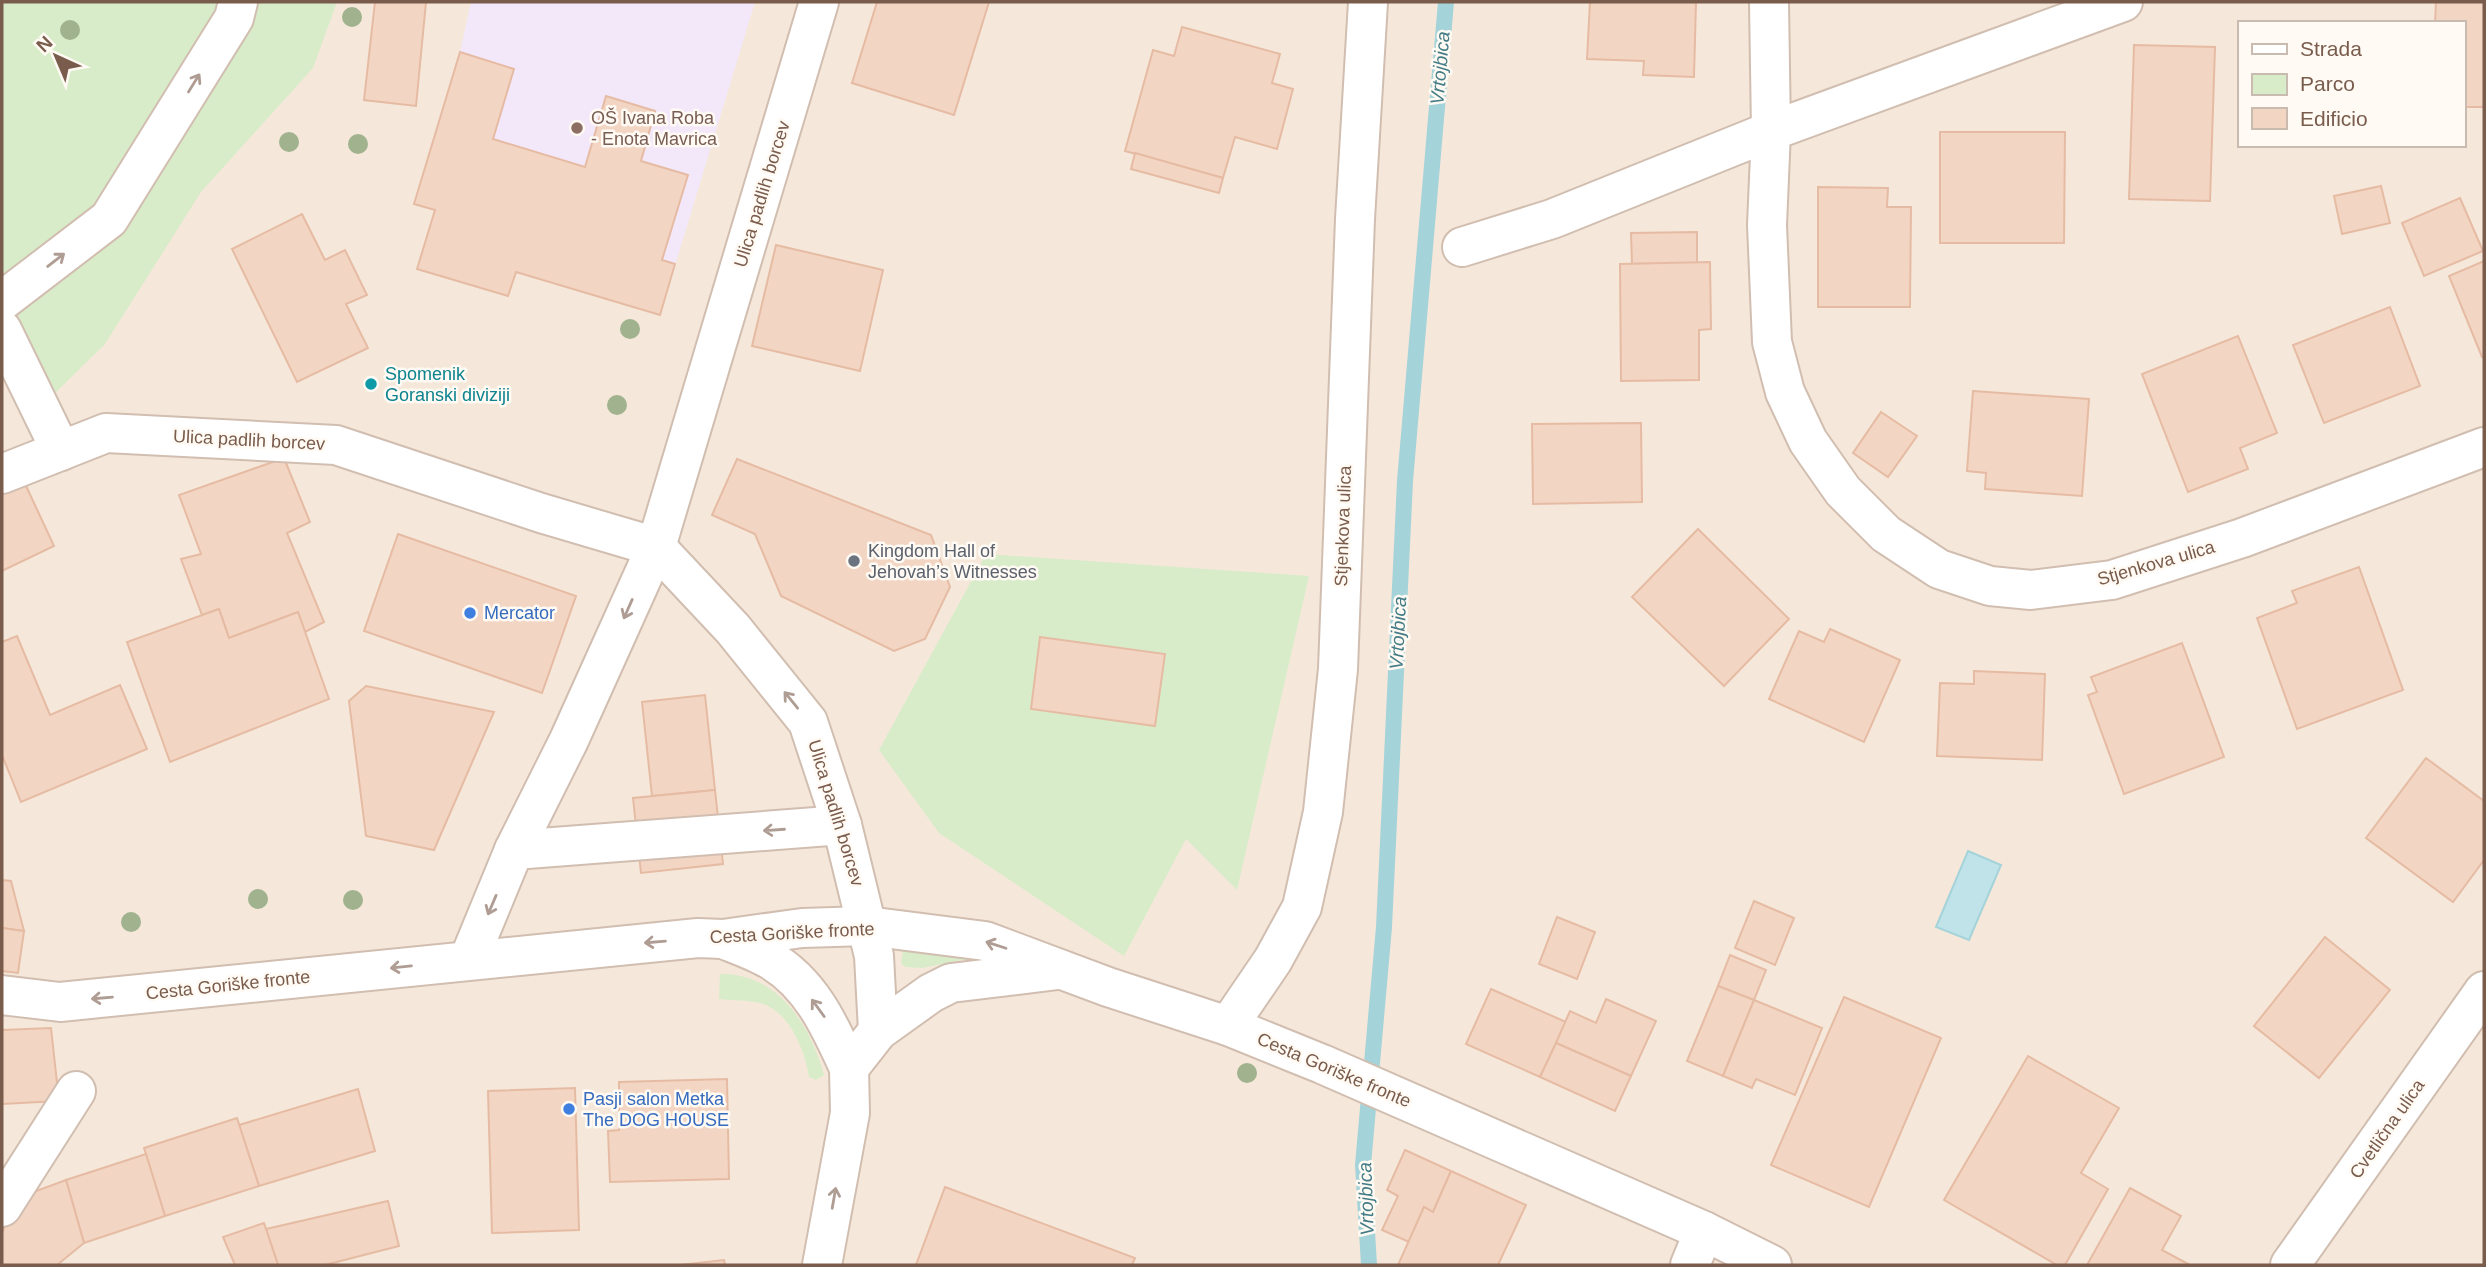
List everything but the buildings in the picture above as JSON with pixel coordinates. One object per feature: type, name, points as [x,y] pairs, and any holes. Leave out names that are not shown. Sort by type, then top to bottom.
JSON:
[{"type":"street","points":[[2,302],[109,219],[234,18],[238,2]]},
{"type":"street","name":"Ulica padlih borcev","points":[[469,960],[514,850],[569,740],[656,547],[819,2]]},
{"type":"street","name":"Stjenkova ulica","points":[[1228,1026],[1273,960],[1302,907],[1323,812],[1338,669],[1354,219],[1368,2]]},
{"type":"street","name":"Stjenkova ulica","points":[[1769,2],[1771,131],[1767,225],[1772,342],[1785,392],[1808,441],[1843,491],[1886,534],[1939,569],[1990,586],[2031,590],[2112,580],[2242,538],[2484,447]]},
{"type":"street","points":[[1462,247],[1552,219],[1771,131],[2123,2]]},
{"type":"street","points":[[2,330],[31,463]]},
{"type":"street","name":"Ulica padlih borcev","points":[[31,463],[106,433],[336,445],[541,513],[656,547],[733,629],[808,722],[842,825],[874,956],[878,1031]]},
{"type":"street","points":[[514,850],[842,825]]},
{"type":"street","name":"Cesta Goriške fronte","points":[[2,995],[60,1002],[698,938],[723,939],[802,928],[867,926],[985,941],[1024,954],[1059,970],[1228,1026],[1322,1064],[1439,1114],[1697,1248],[1772,1265]]},
{"type":"street","points":[[723,939],[770,960],[799,982],[828,1021],[849,1068],[850,1113],[822,1265]]},
{"type":"street","points":[[849,1068],[878,1031],[931,993],[951,983],[1059,970]]},
{"type":"street","name":"Cvetlična ulica","points":[[2290,1265],[2484,991]]},
{"type":"street","points":[[2,1207],[76,1091]]},
{"type":"shaded area","points":[[2,2],[2484,2],[2484,1265],[2,1265]]},
{"type":"shaded area","name":"OŠ Ivana Roba - Enota Mavrica","points":[[471,2],[755,2],[660,315],[516,273],[508,296],[417,269],[435,210],[414,204],[460,52]]},
{"type":"green space","points":[[2,2],[337,2],[313,68],[201,192],[105,344],[40,408],[2,330]]},
{"type":"green space","points":[[986,554],[1309,576],[1237,890],[1186,839],[1124,956],[939,833],[879,750]]},
{"type":"green space","points":[[907,947],[1030,968],[962,960],[922,968],[905,967],[901,963],[903,950]]},
{"type":"green space","points":[[720,974],[740,976],[775,992],[800,1021],[810,1038],[824,1075],[816,1080],[809,1077],[796,1037],[776,1011],[757,1002],[719,999]]},
{"type":"water","points":[[1968,851],[2001,865],[1969,940],[1936,927]]},
{"type":"waterway","name":"Vrtojbica","points":[[1369,1265],[1363,1165],[1384,927],[1405,481],[1446,2]]},
{"type":"place","name":"OŠ Ivana Roba - Enota Mavrica","points":[[577,128]]},
{"type":"place","name":"Spomenik Goranski diviziji","points":[[371,384]]},
{"type":"place","name":"Kingdom Hall of Jehovah’s Witnesses","points":[[854,561]]},
{"type":"place","name":"Mercator","points":[[470,613]]},
{"type":"place","name":"Pasji salon Metka The DOG HOUSE","points":[[569,1109]]}]
